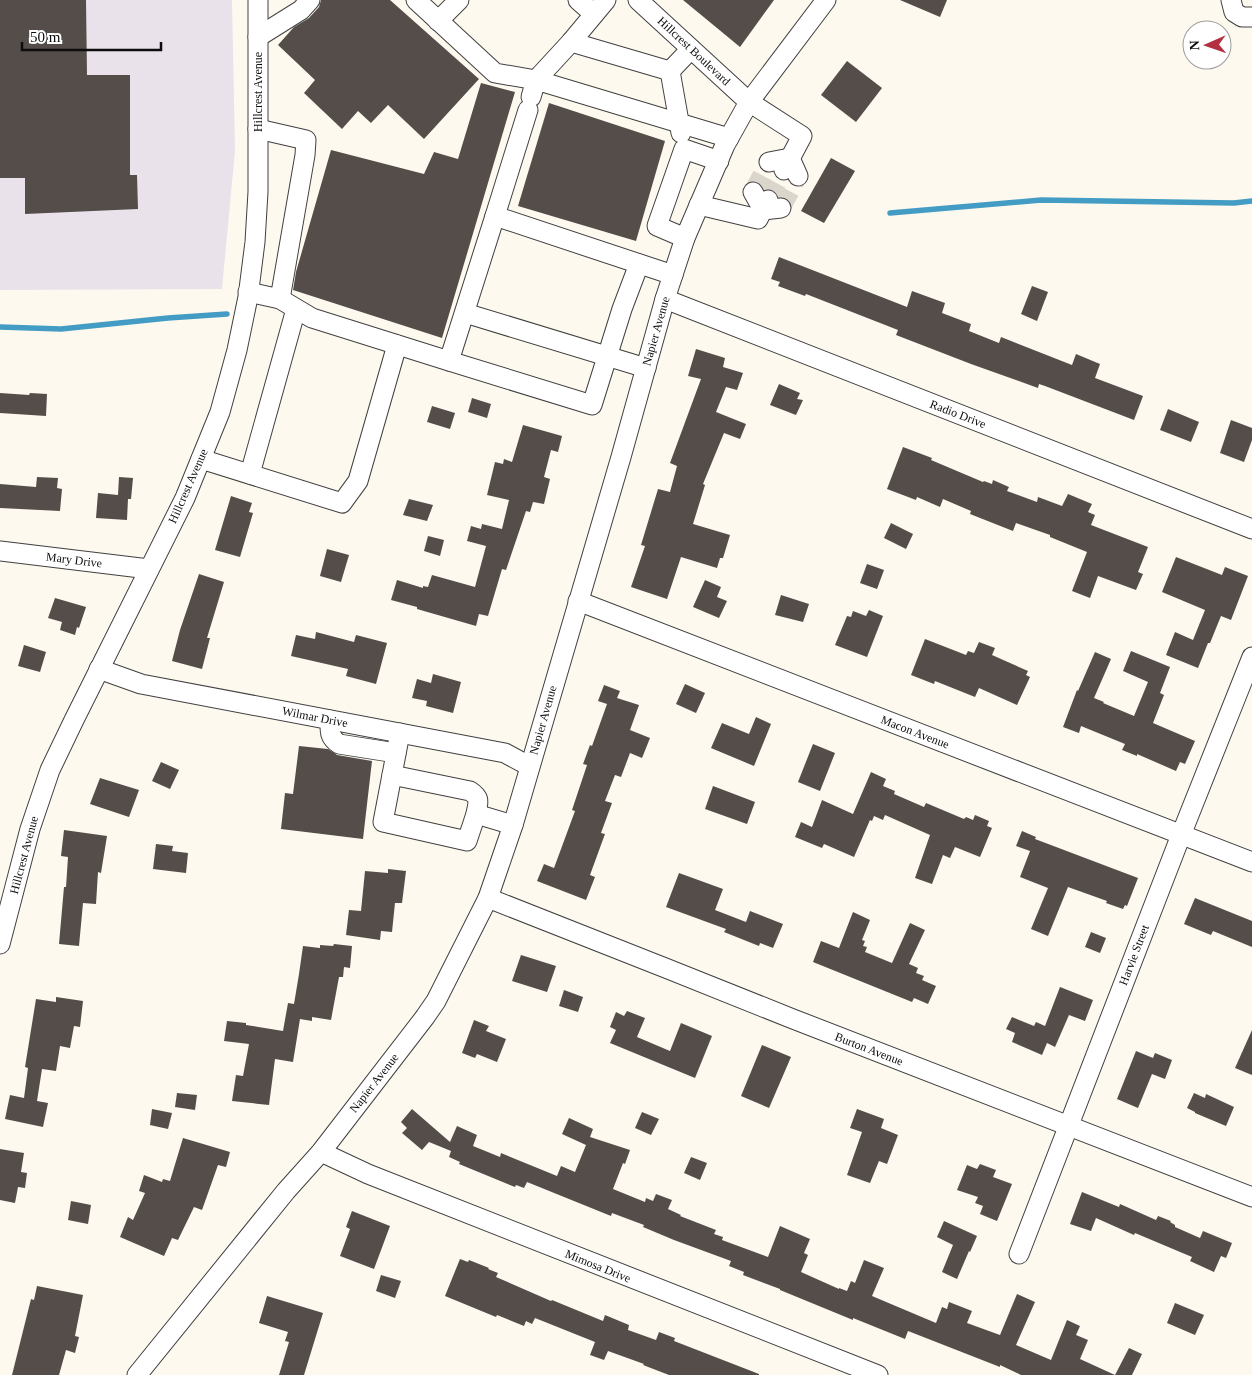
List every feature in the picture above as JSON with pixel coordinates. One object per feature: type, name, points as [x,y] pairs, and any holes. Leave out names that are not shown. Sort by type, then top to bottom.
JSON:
[{"type":"street","name":"Hillcrest Avenue","points":[[0,944],[30,829],[50,770],[185,498],[220,412],[248,292],[255,242],[258,192],[258,0]]},
{"type":"street","points":[[416,0],[495,73],[531,96],[680,124],[729,138]]},
{"type":"street","points":[[438,21],[459,0]]},
{"type":"street","points":[[578,0],[594,14]]},
{"type":"street","points":[[449,361],[531,96],[571,42],[606,0]]},
{"type":"street","name":"Hillcrest Boulevard","points":[[638,0],[749,102],[802,136],[785,166]]},
{"type":"street","name":"Napier Avenue","points":[[137,1375],[286,1191],[321,1152],[430,1009],[488,898],[513,825],[665,299],[685,238],[729,138],[749,102],[826,0]]},
{"type":"street","points":[[1231,0],[1234,12],[1242,17],[1252,17]]},
{"type":"street","points":[[258,37],[304,3]]},
{"type":"street","points":[[571,42],[670,71]]},
{"type":"street","points":[[670,71],[691,49]]},
{"type":"street","points":[[670,71],[684,149],[658,226],[685,238]]},
{"type":"street","points":[[258,130],[306,140],[280,299]]},
{"type":"street","points":[[684,149],[719,161]]},
{"type":"street","points":[[699,205],[758,219],[766,202]]},
{"type":"street","points":[[495,216],[673,275]]},
{"type":"street","points":[[248,292],[280,299],[312,318],[592,406],[638,264]]},
{"type":"street","name":"Radio Drive","points":[[665,299],[1252,528]]},
{"type":"street","points":[[250,474],[296,309]]},
{"type":"street","points":[[465,313],[646,368]]},
{"type":"street","points":[[201,458],[342,504],[358,481],[397,345]]},
{"type":"street","name":"Mary Drive","points":[[0,552],[149,569]]},
{"type":"street","name":"Macon Avenue","points":[[578,601],[1252,862]]},
{"type":"street","name":"Harvie Street","points":[[1019,1254],[1252,657]]},
{"type":"street","name":"Wilmar Drive","points":[[100,669],[141,684],[505,753],[529,766]]},
{"type":"street","points":[[330,720],[330,732],[333,740],[340,744],[396,753]]},
{"type":"street","points":[[392,775],[470,791],[476,795],[479,801],[467,842],[383,822],[400,733]]},
{"type":"street","points":[[476,814],[513,825]]},
{"type":"street","points":[[0,881],[18,874]]},
{"type":"street","name":"Burton Avenue","points":[[488,898],[793,1019],[1252,1197]]},
{"type":"street","name":"Mimosa Drive","points":[[321,1152],[368,1174],[878,1375]]},
{"type":"shaded area","points":[[0,0],[232,0],[235,151],[222,289],[0,290]]},
{"type":"building","points":[[0,0],[86,0],[87,75],[130,75],[130,175],[137,175],[138,209],[25,214],[25,178],[0,178]]},
{"type":"building","points":[[321,0],[390,0],[479,79],[424,139],[388,105],[371,123],[358,111],[342,129],[304,93],[315,80],[278,45],[294,27],[309,18],[319,7]]},
{"type":"building","points":[[683,0],[774,0],[740,47]]},
{"type":"building","points":[[900,0],[947,0],[940,17]]},
{"type":"building","points":[[847,61],[882,88],[856,122],[821,95]]},
{"type":"building","points":[[481,83],[515,92],[442,338],[293,290],[296,272],[331,150],[424,174],[434,152],[458,159]]},
{"type":"building","points":[[549,103],[665,141],[636,241],[518,206]]},
{"type":"building","points":[[831,158],[855,171],[824,223],[801,211]]},
{"type":"building","points":[[779,257],[907,307],[912,291],[945,303],[942,313],[971,324],[969,331],[999,343],[1001,337],[1072,365],[1076,354],[1100,364],[1095,378],[1143,396],[1134,420],[1045,386],[1039,384],[1038,388],[971,364],[896,335],[898,330],[806,294],[805,296],[778,286],[780,282],[771,279]]},
{"type":"building","points":[[1032,286],[1048,292],[1037,321],[1021,314]]},
{"type":"building","points":[[696,349],[725,358],[723,367],[743,373],[737,390],[726,387],[716,412],[746,424],[740,439],[724,433],[703,484],[705,485],[693,524],[730,535],[723,558],[720,558],[717,568],[681,557],[667,599],[631,587],[645,546],[641,545],[658,489],[670,492],[677,466],[670,463],[701,379],[688,376]]},
{"type":"building","points":[[779,384],[800,393],[797,399],[803,400],[796,415],[770,405]]},
{"type":"building","points":[[0,393],[47,394],[46,416],[0,413]]},
{"type":"building","points":[[472,398],[491,404],[487,418],[468,412]]},
{"type":"building","points":[[432,406],[455,413],[450,429],[427,422]]},
{"type":"building","points":[[1168,409],[1199,422],[1191,442],[1160,430]]},
{"type":"building","points":[[1231,420],[1252,428],[1252,440],[1244,462],[1220,453]]},
{"type":"building","points":[[523,425],[562,436],[558,452],[551,450],[544,477],[550,479],[544,504],[533,502],[530,512],[526,511],[506,570],[502,569],[488,616],[479,614],[476,626],[391,600],[397,580],[423,588],[423,586],[428,587],[432,575],[475,587],[486,546],[467,541],[471,526],[481,529],[482,524],[502,529],[509,500],[487,495],[495,462],[503,464],[504,459],[512,462]]},
{"type":"building","points":[[903,447],[932,458],[931,460],[983,482],[992,484],[993,480],[1009,487],[1007,491],[1037,502],[1038,497],[1062,506],[1068,494],[1092,504],[1088,512],[1095,515],[1091,525],[1148,547],[1138,572],[1143,574],[1136,590],[1098,576],[1090,598],[1072,591],[1087,552],[1050,537],[1050,535],[1016,523],[1013,531],[970,514],[971,511],[943,499],[940,507],[917,497],[916,500],[887,489]]},
{"type":"building","points":[[37,477],[58,478],[57,488],[62,489],[60,511],[0,508],[0,484],[36,487]]},
{"type":"building","points":[[119,477],[133,478],[131,499],[128,499],[127,520],[96,518],[98,493],[118,495]]},
{"type":"building","points":[[231,496],[252,503],[249,512],[253,513],[240,557],[215,550]]},
{"type":"building","points":[[409,499],[433,505],[427,521],[403,515]]},
{"type":"building","points":[[891,523],[913,534],[906,549],[884,538]]},
{"type":"building","points":[[428,536],[444,540],[440,556],[424,551]]},
{"type":"building","points":[[327,549],[349,555],[341,582],[320,576]]},
{"type":"building","points":[[1176,557],[1222,575],[1225,567],[1248,576],[1231,620],[1221,616],[1198,668],[1166,655],[1175,632],[1193,640],[1205,610],[1162,592]]},
{"type":"building","points":[[867,564],[884,570],[877,589],[860,583]]},
{"type":"building","points":[[199,574],[224,582],[207,638],[210,638],[202,669],[172,661],[180,630]]},
{"type":"building","points":[[705,580],[721,587],[717,597],[727,601],[719,618],[693,607]]},
{"type":"building","points":[[781,595],[809,604],[803,622],[775,615]]},
{"type":"building","points":[[55,598],[86,607],[75,635],[60,630],[62,622],[48,618]]},
{"type":"building","points":[[869,610],[883,616],[867,657],[835,645],[847,616],[851,617],[853,611],[866,616]]},
{"type":"building","points":[[316,632],[354,642],[356,635],[387,643],[376,684],[346,676],[348,669],[291,656],[296,635],[315,639]]},
{"type":"building","points":[[925,639],[966,655],[968,651],[974,653],[979,642],[995,648],[992,655],[1028,671],[1026,675],[1030,677],[1017,705],[979,688],[975,697],[935,681],[934,684],[911,675]]},
{"type":"building","points":[[24,645],[46,652],[40,672],[18,666]]},
{"type":"building","points":[[1131,651],[1170,667],[1160,693],[1164,695],[1153,723],[1195,741],[1185,764],[1180,762],[1176,771],[1137,754],[1137,756],[1122,750],[1125,744],[1081,726],[1079,733],[1063,727],[1077,690],[1095,652],[1111,659],[1094,698],[1134,716],[1148,682],[1123,671]]},
{"type":"building","points":[[433,674],[461,682],[453,713],[426,706],[427,701],[412,698],[417,679],[431,683]]},
{"type":"building","points":[[685,684],[705,693],[696,713],[676,704]]},
{"type":"building","points":[[604,685],[620,691],[617,698],[639,705],[630,730],[650,738],[642,758],[630,753],[621,777],[615,775],[605,801],[612,803],[601,833],[605,834],[590,875],[595,877],[586,900],[537,881],[544,864],[554,868],[575,811],[572,810],[587,765],[583,764],[590,745],[592,746],[607,704],[598,701]]},
{"type":"building","points":[[756,717],[771,724],[754,766],[711,748],[722,723],[749,734]]},
{"type":"building","points":[[813,744],[835,753],[820,791],[798,782]]},
{"type":"building","points":[[299,746],[328,749],[337,755],[372,761],[363,839],[281,829],[285,793],[293,794]]},
{"type":"building","points":[[161,762],[179,770],[170,789],[152,781]]},
{"type":"building","points":[[871,772],[886,779],[883,786],[895,791],[894,794],[924,807],[926,803],[964,819],[966,817],[973,820],[975,815],[989,821],[987,826],[992,828],[980,857],[955,847],[950,858],[943,855],[932,884],[915,878],[930,835],[885,815],[883,820],[874,816],[872,821],[870,820],[854,857],[824,844],[822,848],[795,837],[801,822],[812,827],[822,800],[853,814]]},
{"type":"building","points":[[100,778],[139,790],[129,817],[90,804]]},
{"type":"building","points":[[713,786],[755,802],[747,824],[705,809]]},
{"type":"building","points":[[64,830],[107,836],[101,873],[98,872],[96,904],[83,903],[79,946],[59,944],[68,857],[61,856]]},
{"type":"building","points":[[1022,831],[1036,837],[1035,839],[1138,878],[1127,906],[1125,905],[1123,909],[1068,887],[1048,936],[1031,929],[1048,888],[1020,877],[1030,851],[1016,846]]},
{"type":"building","points":[[156,844],[173,846],[172,851],[188,853],[186,873],[153,869]]},
{"type":"building","points":[[388,869],[406,871],[402,903],[395,903],[392,932],[381,931],[380,940],[346,935],[349,910],[361,911],[365,871],[388,873]]},
{"type":"building","points":[[679,873],[723,889],[715,910],[746,922],[750,911],[783,924],[773,948],[760,943],[759,946],[724,932],[726,929],[666,907]]},
{"type":"building","points":[[1195,898],[1252,921],[1252,947],[1213,931],[1211,935],[1184,924]]},
{"type":"building","points":[[853,912],[870,920],[862,940],[865,941],[863,946],[867,947],[865,952],[892,963],[910,923],[925,930],[909,964],[918,968],[916,973],[924,976],[922,980],[936,986],[928,1004],[914,998],[912,1002],[813,962],[821,941],[839,948]]},
{"type":"building","points":[[1091,932],[1106,938],[1100,953],[1085,947]]},
{"type":"building","points":[[334,944],[352,946],[350,968],[344,967],[343,977],[339,977],[331,1020],[312,1017],[312,1021],[300,1019],[293,1062],[275,1059],[269,1105],[232,1101],[236,1075],[243,1076],[249,1044],[224,1041],[227,1021],[283,1031],[288,1003],[294,1004],[303,946],[320,948],[320,945],[333,946]]},
{"type":"building","points":[[521,955],[556,966],[547,992],[512,981]]},
{"type":"building","points":[[1060,987],[1093,1000],[1085,1021],[1069,1015],[1055,1047],[1047,1043],[1042,1055],[1012,1042],[1015,1033],[1006,1029],[1012,1017],[1034,1026],[1036,1022],[1045,1026]]},
{"type":"building","points":[[564,990],[583,997],[578,1012],[559,1006]]},
{"type":"building","points":[[56,997],[83,1001],[80,1027],[74,1026],[70,1048],[60,1046],[56,1071],[42,1069],[37,1101],[48,1103],[43,1127],[5,1119],[10,1095],[24,1098],[28,1068],[25,1067],[36,999],[56,1002]]},
{"type":"building","points":[[627,1011],[645,1018],[637,1037],[670,1051],[681,1023],[712,1036],[695,1078],[610,1043],[616,1030],[610,1027],[616,1012],[624,1016]]},
{"type":"building","points":[[474,1020],[489,1026],[486,1031],[506,1039],[497,1062],[477,1054],[475,1058],[462,1053]]},
{"type":"building","points":[[1252,1030],[1252,1075],[1235,1068]]},
{"type":"building","points":[[762,1045],[791,1057],[769,1108],[741,1096]]},
{"type":"building","points":[[1136,1051],[1153,1058],[1155,1053],[1172,1060],[1165,1079],[1152,1074],[1138,1108],[1117,1099]]},
{"type":"building","points":[[177,1093],[197,1095],[195,1110],[175,1107]]},
{"type":"building","points":[[1194,1093],[1205,1098],[1206,1094],[1234,1107],[1226,1126],[1187,1108]]},
{"type":"building","points":[[152,1109],[172,1113],[168,1129],[150,1125]]},
{"type":"building","points":[[412,1109],[450,1142],[457,1126],[477,1135],[473,1146],[500,1157],[501,1153],[557,1176],[561,1166],[575,1172],[586,1145],[562,1134],[569,1118],[593,1129],[590,1137],[630,1150],[613,1189],[645,1202],[646,1198],[653,1201],[656,1194],[672,1200],[668,1209],[680,1216],[716,1230],[714,1234],[723,1237],[722,1240],[768,1257],[780,1226],[810,1239],[804,1253],[808,1255],[801,1272],[839,1289],[847,1291],[851,1281],[855,1283],[864,1260],[884,1268],[872,1296],[936,1323],[942,1307],[947,1309],[949,1302],[972,1311],[967,1323],[1000,1335],[1017,1294],[1035,1302],[1016,1345],[1051,1360],[1067,1320],[1080,1326],[1076,1335],[1088,1340],[1080,1359],[1115,1375],[1021,1375],[1000,1365],[1000,1367],[908,1331],[905,1339],[853,1318],[853,1320],[743,1275],[744,1272],[729,1266],[731,1261],[674,1240],[643,1227],[644,1225],[612,1213],[611,1216],[527,1182],[524,1188],[516,1185],[515,1187],[459,1164],[460,1162],[449,1157],[451,1151],[429,1142],[422,1150],[402,1133],[407,1128],[401,1122]]},
{"type":"building","points":[[857,1109],[884,1119],[881,1128],[898,1135],[887,1164],[879,1161],[870,1183],[847,1175],[862,1132],[850,1128]]},
{"type":"building","points":[[642,1112],[659,1119],[651,1135],[635,1128]]},
{"type":"building","points":[[183,1138],[230,1152],[226,1167],[218,1165],[202,1210],[194,1207],[178,1240],[172,1238],[164,1256],[120,1237],[128,1217],[133,1220],[145,1193],[139,1191],[144,1175],[162,1182],[163,1179],[170,1181]]},
{"type":"building","points":[[0,1149],[24,1153],[21,1172],[27,1173],[25,1188],[18,1187],[15,1203],[0,1200]]},
{"type":"building","points":[[691,1157],[707,1163],[700,1180],[684,1173]]},
{"type":"building","points":[[980,1164],[996,1170],[993,1177],[1012,1184],[997,1221],[980,1214],[983,1206],[975,1203],[978,1197],[957,1190],[967,1165],[977,1169]]},
{"type":"building","points":[[1082,1192],[1119,1207],[1120,1204],[1156,1220],[1158,1216],[1171,1221],[1175,1227],[1200,1238],[1203,1231],[1232,1243],[1226,1258],[1221,1256],[1214,1272],[1190,1261],[1192,1257],[1096,1218],[1091,1231],[1070,1224]]},
{"type":"building","points":[[71,1201],[91,1205],[88,1224],[68,1220]]},
{"type":"building","points":[[352,1211],[390,1226],[374,1269],[340,1256],[350,1229],[346,1227]]},
{"type":"building","points":[[944,1221],[977,1236],[957,1279],[942,1272],[953,1245],[937,1237]]},
{"type":"building","points":[[460,1259],[468,1262],[469,1260],[489,1268],[498,1273],[496,1277],[551,1301],[603,1321],[605,1315],[629,1325],[628,1330],[656,1340],[659,1332],[675,1338],[674,1341],[759,1375],[669,1375],[608,1351],[604,1360],[590,1355],[595,1342],[535,1318],[532,1324],[526,1321],[524,1326],[497,1315],[496,1317],[445,1296]]},
{"type":"building","points":[[381,1275],[401,1281],[395,1298],[376,1291]]},
{"type":"building","points":[[37,1286],[83,1295],[75,1336],[79,1337],[75,1353],[66,1350],[59,1375],[12,1375],[31,1299],[34,1300]]},
{"type":"building","points":[[267,1296],[323,1313],[304,1375],[279,1375],[289,1342],[285,1341],[288,1332],[259,1323]]},
{"type":"building","points":[[1175,1303],[1204,1315],[1195,1335],[1167,1323]]},
{"type":"building","points":[[1129,1348],[1142,1354],[1132,1375],[1115,1375]]},
{"type":"waterway","points":[[890,213],[1041,200],[1234,203],[1252,201]]},
{"type":"waterway","points":[[0,327],[61,329],[227,314]]},
{"type":"tunnel","points":[[753,192],[769,162]]},
{"type":"tunnel","points":[[768,200],[784,170]]},
{"type":"tunnel","points":[[781,208],[798,176]]}]
